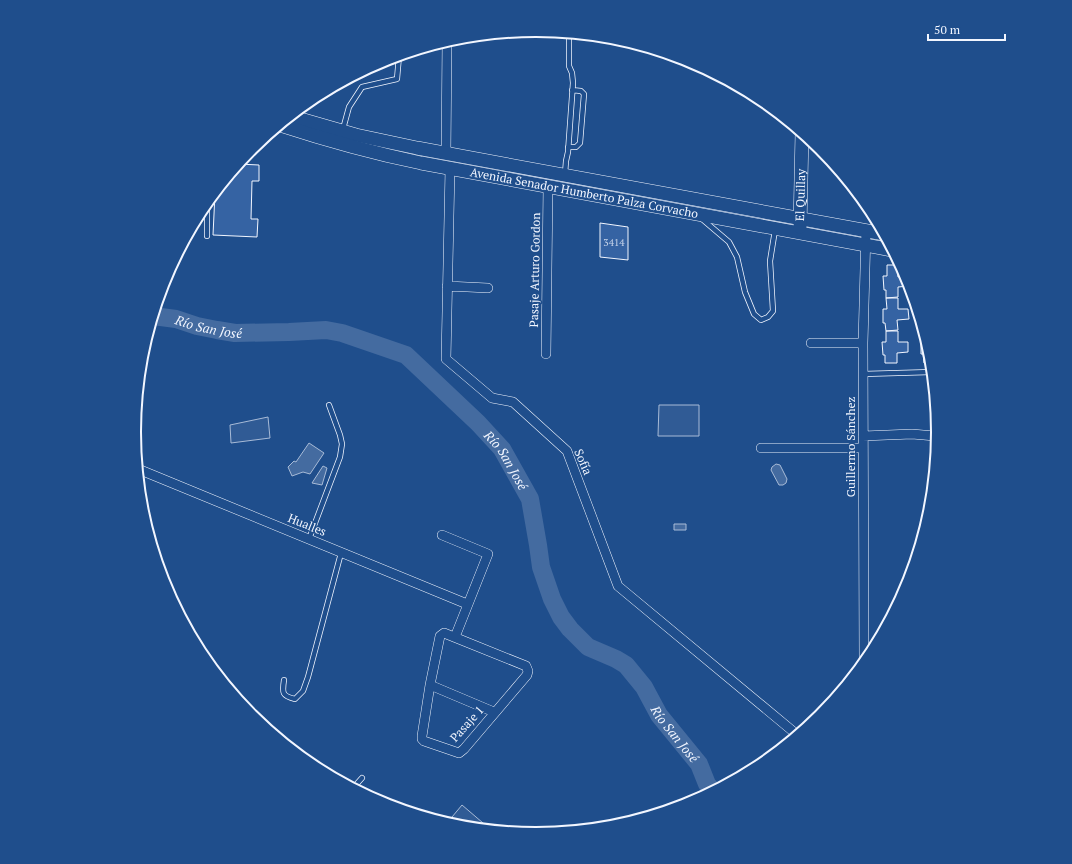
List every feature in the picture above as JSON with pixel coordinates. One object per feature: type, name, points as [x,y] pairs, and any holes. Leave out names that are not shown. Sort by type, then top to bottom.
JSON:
[{"type":"main road","name":"Avenida Senador Humberto Palza Corvacho","points":[[297,118],[385,142],[877,233]]},
{"type":"main road","name":"Avenida Senador Humberto Palza Corvacho","points":[[286,127],[363,150],[450,169],[886,249]]},
{"type":"main road","name":"El Quillay","points":[[800,233],[802,141]]},
{"type":"street","points":[[446,153],[447,47]]},
{"type":"street","name":"Sofía","points":[[450,169],[446,359],[492,398],[513,402],[568,451],[618,586],[793,731]]},
{"type":"street","name":"Pasaje Arturo Gordon","points":[[546,354],[548,187]]},
{"type":"street","name":"Guillermo Sánchez","points":[[866,231],[863,343],[863,436],[867,647]]},
{"type":"street","points":[[447,286],[488,288]]},
{"type":"street","points":[[811,343],[863,343]]},
{"type":"street","points":[[863,436],[912,434],[931,436]]},
{"type":"street","points":[[761,448],[864,448]]},
{"type":"street","name":"Hualles","points":[[143,471],[467,604]]},
{"type":"street","points":[[442,535],[488,554],[454,637]]},
{"type":"street","name":"Pasaje 1","points":[[444,633],[526,666],[527,669],[527,675],[459,753],[424,741],[422,736],[430,685],[440,636],[444,633]]},
{"type":"street","points":[[430,685],[494,712]]},
{"type":"lane","points":[[565,175],[573,83],[572,73],[569,66],[569,39]]},
{"type":"lane","points":[[343,131],[349,107],[362,87],[397,79],[398,62]]},
{"type":"lane","points":[[568,147],[576,147],[580,143],[584,94],[581,91],[572,90]]},
{"type":"lane","points":[[207,214],[207,236]]},
{"type":"lane","points":[[696,214],[729,242],[737,257],[745,292],[754,314],[761,320],[768,317],[773,311],[770,261],[775,229]]},
{"type":"lane","points":[[863,374],[926,372]]},
{"type":"lane","points":[[309,540],[340,457],[342,444],[329,405]]},
{"type":"lane","points":[[284,680],[282,688],[287,697],[295,698],[303,691],[342,552]]},
{"type":"lane","points":[[357,784],[362,778]]},
{"type":"shaded area","points":[[659,405],[699,405],[699,436],[658,436]]},
{"type":"shaded area","points":[[268,417],[270,438],[231,443],[230,425]]},
{"type":"shaded area","points":[[309,443],[324,453],[310,474],[303,472],[292,476],[288,467],[294,461],[296,462]]},
{"type":"shaded area","points":[[776,464],[780,465],[787,479],[786,483],[783,485],[779,485],[771,470]]},
{"type":"shaded area","points":[[323,466],[327,468],[322,485],[312,483]]},
{"type":"shaded area","points":[[674,524],[686,524],[686,530],[674,530]]},
{"type":"shaded area","points":[[462,805],[484,824],[484,824],[452,818]]},
{"type":"building","points":[[246,164],[259,165],[259,181],[252,181],[251,219],[258,219],[257,237],[213,235],[214,204]]},
{"type":"building","points":[[600,223],[628,227],[628,260],[600,257]]},
{"type":"building","points":[[887,265],[894,265],[903,287],[898,287],[898,297],[886,298],[883,276],[887,276]]},
{"type":"building","points":[[886,298],[898,298],[898,309],[908,309],[909,319],[897,320],[898,330],[886,331],[885,323],[883,323],[883,309],[887,309]]},
{"type":"building","points":[[886,331],[898,331],[898,342],[908,342],[908,352],[897,353],[897,363],[885,363],[882,342],[886,342]]},
{"type":"waterway","name":"Río San José","points":[[158,317],[176,319],[197,326],[235,333],[326,330],[342,333],[406,355],[478,423],[502,449],[530,499],[541,567],[552,599],[561,617],[570,629],[588,647],[626,665],[644,687],[659,715],[699,764],[709,787]]}]
